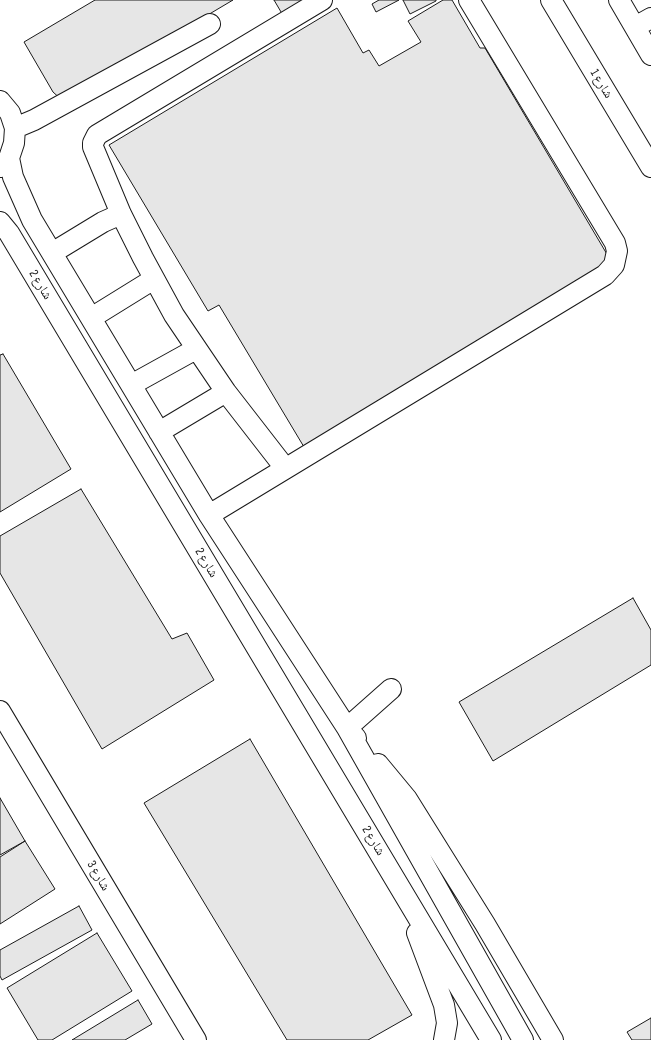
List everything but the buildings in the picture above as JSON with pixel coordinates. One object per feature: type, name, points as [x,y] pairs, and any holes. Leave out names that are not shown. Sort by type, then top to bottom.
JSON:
[{"type":"street","points":[[286,468],[226,392],[196,349],[154,279],[121,214],[93,147],[97,135],[322,0]]},
{"type":"street","points":[[209,515],[605,275],[614,265],[617,250],[615,244],[469,0]]},
{"type":"street","name":"شارع 1","points":[[551,0],[651,167]]},
{"type":"street","points":[[619,0],[643,22],[651,55]]},
{"type":"street","points":[[15,128],[34,120],[210,24]]},
{"type":"street","points":[[0,101],[10,113],[15,128],[14,143],[5,163]]},
{"type":"street","name":"شارع 2","points":[[5,163],[13,177],[32,220],[209,515],[348,728],[520,1039]]},
{"type":"street","points":[[52,253],[103,222],[121,214]]},
{"type":"street","name":"شارع 2","points":[[0,222],[13,239],[491,1040]]},
{"type":"street","points":[[91,318],[154,279]]},
{"type":"street","points":[[131,385],[196,349]]},
{"type":"street","points":[[159,432],[226,392]]},
{"type":"street","points":[[348,728],[391,690]]},
{"type":"street","name":"شارع 3","points":[[0,711],[196,1040]]},
{"type":"street","name":"شارع 2","points":[[348,728],[407,799],[485,924],[553,1040]]},
{"type":"street","name":"شارع 2","points":[[411,906],[419,938],[444,1005],[447,1023],[444,1040]]}]
